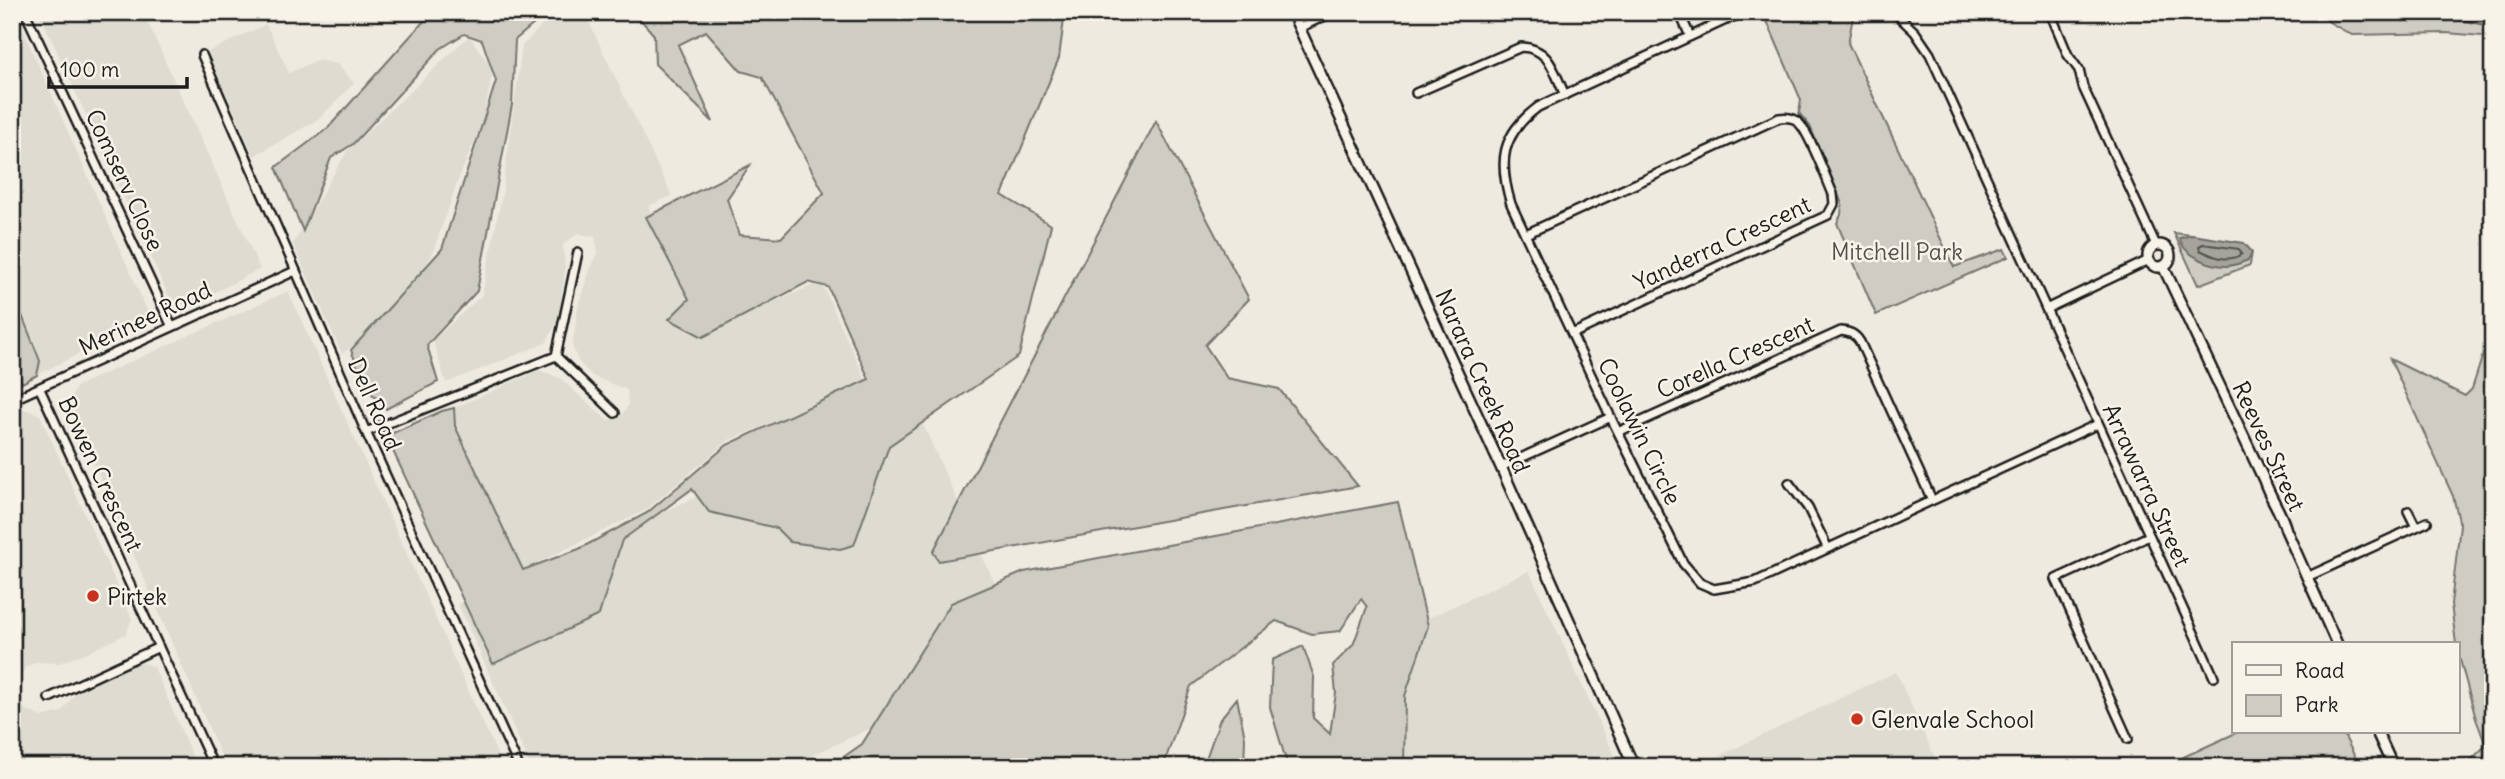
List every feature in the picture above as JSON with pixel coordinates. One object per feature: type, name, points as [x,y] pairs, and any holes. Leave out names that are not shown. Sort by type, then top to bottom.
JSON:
[{"type":"street","name":"Comserv Close","points":[[25,12],[172,327]]},
{"type":"street","name":"Narara Creek Road","points":[[1292,12],[1501,467],[1634,767]]},
{"type":"street","points":[[1299,28],[1333,12]]},
{"type":"street","points":[[1679,12],[1690,36]]},
{"type":"street","name":"Coolawin Circle","points":[[1743,12],[1538,107],[1509,137],[1504,152],[1503,168],[1511,204],[1683,563],[1700,583],[1714,589],[1755,582],[2098,424]]},
{"type":"street","points":[[1894,12],[1915,32],[1930,54],[2046,309],[2149,260]]},
{"type":"street","points":[[2050,12],[2068,55],[2079,70],[2083,87],[2156,245]]},
{"type":"street","points":[[1416,93],[1521,47],[1532,47],[1542,52],[1564,94]]},
{"type":"street","name":"Dell Road","points":[[201,55],[366,432],[519,767]]},
{"type":"street","name":"Yanderra Crescent","points":[[1526,234],[1786,117],[1794,119],[1803,129],[1833,194],[1834,204],[1828,215],[1572,334]]},
{"type":"street","points":[[2156,245],[2163,246],[2169,254],[2168,261],[2163,266],[2153,265],[2149,260],[2148,253],[2156,245]]},
{"type":"street","points":[[556,356],[578,252]]},
{"type":"street","name":"Reeves Street","points":[[2163,266],[2269,495],[2280,511],[2336,642]]},
{"type":"street","name":"Merinee Road","points":[[12,400],[295,271]]},
{"type":"street","name":"Arrawarra Street","points":[[2046,309],[2214,677]]},
{"type":"street","name":"Corella Crescent","points":[[1618,432],[1841,331],[1848,331],[1860,342],[1932,500]]},
{"type":"street","points":[[556,356],[615,413]]},
{"type":"street","points":[[366,432],[556,356]]},
{"type":"street","name":"Bowen Crescent","points":[[40,389],[214,767]]},
{"type":"street","points":[[1501,467],[1611,417]]},
{"type":"street","points":[[1788,483],[1808,508],[1827,547]]},
{"type":"street","points":[[2408,511],[2416,527]]},
{"type":"street","points":[[2307,577],[2427,522]]},
{"type":"street","points":[[2128,739],[2056,579],[2149,536]]},
{"type":"street","points":[[49,698],[159,647]]},
{"type":"street","points":[[2378,734],[2393,767]]},
{"type":"shaded area","points":[[12,12],[15,12],[150,317],[37,375],[40,361],[12,290]]},
{"type":"shaded area","points":[[39,12],[130,12],[132,19],[143,12],[260,269],[189,306],[171,301]]},
{"type":"shaded area","points":[[555,12],[584,12],[672,196],[648,206],[705,331],[821,282],[868,385],[729,440],[646,510],[523,570],[455,426],[454,408],[539,370],[560,378],[607,420],[620,418],[628,406],[627,390],[592,376],[579,362],[572,347],[579,302],[598,252],[595,237],[578,233],[563,245],[565,269],[559,318],[546,343],[446,383],[433,340],[482,295],[502,195],[522,46]]},
{"type":"shaded area","points":[[266,24],[289,73],[317,60],[337,64],[354,83],[319,119],[254,156],[208,52]]},
{"type":"shaded area","points":[[469,36],[493,70],[483,120],[432,255],[396,313],[342,354],[293,244],[347,151]]},
{"type":"shaded area","points":[[288,291],[503,767],[226,767],[68,404],[77,386]]},
{"type":"shaded area","points":[[912,400],[1028,657],[786,767],[531,767],[458,604]]},
{"type":"shaded area","points":[[22,408],[40,415],[132,619],[126,634],[91,651],[59,663],[37,662],[26,667],[17,680],[24,709],[41,717],[62,712],[78,689],[139,661],[154,667],[197,767],[12,767],[12,413]]},
{"type":"shaded area","points":[[1529,571],[1620,767],[1365,767],[1338,660]]},
{"type":"shaded area","name":"Glenvale School","points":[[1896,672],[1939,767],[1696,767]]},
{"type":"green space","points":[[432,12],[548,12],[515,40],[512,105],[477,291],[427,345],[438,382],[386,409],[365,386],[351,350],[442,249],[496,81],[482,40],[464,34],[440,49],[353,144],[331,158],[303,231],[276,167],[328,128]]},
{"type":"green space","points":[[634,12],[1065,12],[1059,58],[1002,195],[1051,225],[1019,356],[889,446],[854,545],[840,549],[790,542],[776,528],[709,512],[692,489],[622,540],[599,615],[493,664],[386,436],[454,408],[455,426],[523,570],[579,549],[647,513],[727,445],[869,379],[828,287],[808,282],[703,337],[669,319],[689,299],[646,217],[750,165],[727,199],[739,235],[781,238],[824,193],[762,77],[741,71],[706,31],[678,45],[713,122],[655,64],[654,35]]},
{"type":"green space","name":"Mitchell Park","points":[[1763,12],[1854,12],[1848,43],[1954,267],[2004,249],[2008,257],[1876,315],[1837,223],[1842,204],[1810,126],[1799,113],[1801,100]]},
{"type":"green space","points":[[2320,12],[2493,12],[2493,37],[2447,33],[2352,35],[2329,22]]},
{"type":"green space","points":[[1156,121],[1249,299],[1205,345],[1227,378],[1279,389],[1358,486],[939,561],[933,552]]},
{"type":"green space","points":[[2174,233],[2192,235],[2180,238],[2248,260],[2252,252],[2250,265],[2198,285]]},
{"type":"green space","points":[[12,290],[40,361],[37,375],[22,383],[12,360]]},
{"type":"green space","points":[[2493,323],[2493,767],[2464,767],[2486,745],[2460,659],[2460,642],[2456,642],[2451,604],[2460,525],[2453,496],[2390,359],[2465,396],[2472,389]]},
{"type":"green space","points":[[1398,502],[1428,626],[1405,696],[1404,767],[1288,767],[1270,707],[1272,660],[1303,646],[1314,677],[1313,718],[1330,734],[1336,693],[1333,665],[1353,645],[1367,607],[1361,599],[1340,631],[1312,634],[1276,621],[1191,686],[1163,767],[840,767],[838,761],[862,744],[951,603],[1024,572]]},
{"type":"green space","points":[[1237,698],[1245,738],[1244,767],[1203,767],[1220,719]]},
{"type":"green space","points":[[2234,734],[2348,734],[2345,737],[2360,767],[2166,765]]},
{"type":"water","points":[[2192,235],[2244,243],[2252,252],[2248,260],[2237,264],[2213,264],[2186,250],[2180,238]]},
{"type":"waterway","points":[[2428,12],[2485,25],[2493,21]]},
{"type":"place","name":"Pirtek","points":[[93,596]]},
{"type":"place","name":"Glenvale School","points":[[1857,719]]}]
